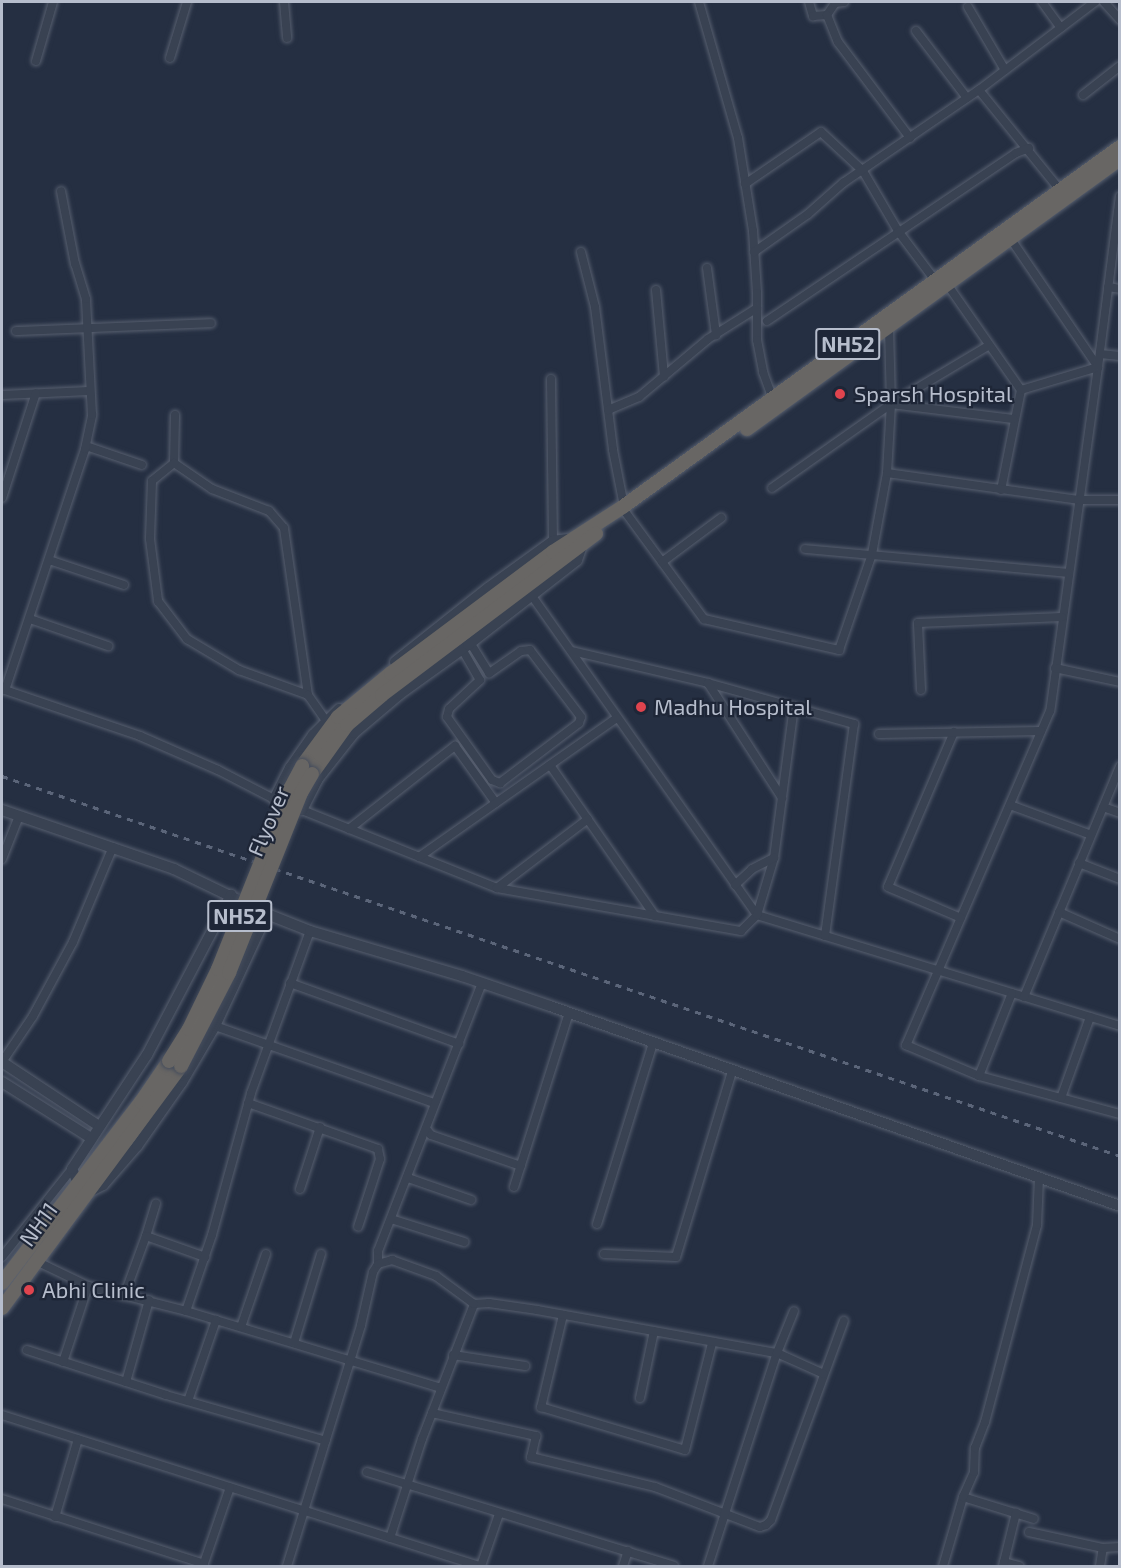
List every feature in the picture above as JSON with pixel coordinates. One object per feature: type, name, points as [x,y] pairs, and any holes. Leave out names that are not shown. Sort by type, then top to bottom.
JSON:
[{"type":"highway","name":"NH52","points":[[1008,234],[1060,189],[1119,150]]},
{"type":"highway","name":"NH52","points":[[625,510],[773,400],[1008,234],[1119,150]]},
{"type":"highway","name":"NH52","points":[[578,540],[625,510],[889,327],[941,282]]},
{"type":"highway","name":"Flyover","points":[[82,1188],[141,1101],[175,1063],[218,969],[290,789],[302,766],[339,717],[391,673],[578,540]]},
{"type":"highway","name":"NH52","points":[[2,1283],[82,1188]]},
{"type":"highway","name":"NH11","points":[[2,1308],[36,1261],[82,1188]]},
{"type":"street","points":[[36,61],[52,2]]},
{"type":"street","points":[[170,58],[187,2]]},
{"type":"street","points":[[284,2],[287,38]]},
{"type":"street","points":[[699,2],[738,138],[754,252],[757,340],[763,372],[773,400]]},
{"type":"street","points":[[809,2],[813,16],[827,15]]},
{"type":"street","points":[[827,15],[835,3],[844,2]]},
{"type":"street","points":[[1042,2],[1060,28]]},
{"type":"street","points":[[754,252],[863,171],[979,90],[1095,2]]},
{"type":"street","points":[[1108,3],[1119,20]]},
{"type":"street","points":[[968,7],[1005,70]]},
{"type":"street","points":[[827,15],[838,42],[910,138]]},
{"type":"street","points":[[916,31],[967,98]]},
{"type":"street","points":[[1083,95],[1119,66]]},
{"type":"street","points":[[979,90],[1029,148],[1060,189]]},
{"type":"street","points":[[745,184],[821,132],[863,171],[898,231],[941,282],[1021,390]]},
{"type":"street","points":[[766,321],[1016,153],[1029,148]]},
{"type":"street","points":[[61,191],[75,264],[86,299],[92,415],[86,446],[30,619],[3,689],[140,736],[218,770],[274,799],[496,888],[741,931],[757,915],[774,858],[794,707]]},
{"type":"street","points":[[1119,196],[1100,354],[1050,711],[906,1045],[979,1076],[1119,1114]]},
{"type":"street","points":[[1008,234],[1098,367]]},
{"type":"street","points":[[581,252],[596,307],[608,410],[625,510],[704,619],[839,650],[872,554],[886,473],[891,404],[889,327]]},
{"type":"street","points":[[707,268],[716,335]]},
{"type":"street","points":[[1108,288],[1119,289]]},
{"type":"street","points":[[656,290],[664,377]]},
{"type":"street","points":[[608,410],[639,397],[716,335],[757,308]]},
{"type":"street","points":[[16,331],[211,323]]},
{"type":"street","points":[[772,489],[891,404],[988,346]]},
{"type":"street","points":[[1100,354],[1119,356]]},
{"type":"street","points":[[1021,390],[1098,367]]},
{"type":"street","points":[[551,379],[553,541]]},
{"type":"street","points":[[2,395],[89,390]]},
{"type":"street","points":[[1001,489],[1013,419],[1021,390]]},
{"type":"street","points":[[2,498],[36,393]]},
{"type":"street","points":[[891,404],[1013,419]]},
{"type":"street","points":[[175,415],[174,463],[152,481],[150,539],[158,601],[187,639],[239,670],[308,695]]},
{"type":"street","points":[[86,446],[142,465]]},
{"type":"street","points":[[174,463],[212,489],[269,512],[284,528],[308,695],[326,722]]},
{"type":"street","points":[[886,473],[1078,500],[1119,500]]},
{"type":"street","points":[[662,562],[721,518]]},
{"type":"street","points":[[274,799],[291,767],[326,722],[448,618],[553,541],[578,540],[578,560],[400,694],[354,733],[317,780],[302,810]]},
{"type":"street","points":[[805,549],[1068,573]]},
{"type":"street","points":[[49,560],[124,585]]},
{"type":"street","points":[[532,596],[757,915],[1119,1026]]},
{"type":"street","points":[[921,690],[918,623],[1062,617]]},
{"type":"street","points":[[30,619],[108,646]]},
{"type":"street","points":[[466,646],[489,674],[521,651],[530,650],[581,717],[579,723],[500,783],[492,780],[447,717],[449,709],[480,680],[466,646]]},
{"type":"street","points":[[572,651],[708,683],[854,724],[825,936]]},
{"type":"street","points":[[1055,668],[1119,682]]},
{"type":"street","points":[[708,683],[782,798]]},
{"type":"street","points":[[419,857],[618,718]]},
{"type":"street","points":[[879,734],[1041,731]]},
{"type":"street","points":[[954,732],[888,887],[961,918]]},
{"type":"street","points":[[349,829],[455,746],[496,803]]},
{"type":"street","points":[[550,765],[655,916]]},
{"type":"street","points":[[1024,997],[1119,766]]},
{"type":"street","points":[[291,767],[317,780]]},
{"type":"street","points":[[1010,805],[1091,835]]},
{"type":"street","points":[[1103,807],[1119,813]]},
{"type":"street","points":[[2,810],[174,869],[267,914],[310,931],[482,983],[1119,1206]]},
{"type":"street","points":[[2,859],[19,816]]},
{"type":"street","points":[[496,888],[588,819]]},
{"type":"street","points":[[99,1126],[2,1062],[33,1016],[73,942],[113,847]]},
{"type":"street","points":[[735,885],[752,869],[774,858]]},
{"type":"street","points":[[1079,863],[1119,879]]},
{"type":"street","points":[[2,1257],[72,1169],[147,1056],[231,896]]},
{"type":"street","points":[[1059,912],[1119,939]]},
{"type":"street","points":[[72,1169],[82,1188],[104,1185],[137,1146],[182,1082],[215,1026],[267,914]]},
{"type":"street","points":[[186,1311],[205,1257],[248,1102],[310,931]]},
{"type":"street","points":[[290,983],[459,1044]]},
{"type":"street","points":[[287,1566],[306,1511],[350,1361],[373,1272],[378,1264],[378,1251],[482,983]]},
{"type":"street","points":[[979,1076],[1012,993]]},
{"type":"street","points":[[514,1187],[569,1013]]},
{"type":"street","points":[[1061,1098],[1090,1017]]},
{"type":"street","points":[[215,1026],[434,1103]]},
{"type":"street","points":[[597,1224],[653,1042]]},
{"type":"street","points":[[604,1254],[676,1257],[732,1071]]},
{"type":"street","points":[[2,1082],[91,1138]]},
{"type":"street","points":[[248,1102],[378,1149],[380,1159],[358,1227]]},
{"type":"street","points":[[300,1189],[320,1127]]},
{"type":"street","points":[[426,1130],[431,1135],[521,1166]]},
{"type":"street","points":[[408,1178],[471,1200]]},
{"type":"street","points":[[943,1566],[963,1497],[975,1472],[975,1448],[985,1422],[1037,1225],[1039,1178]]},
{"type":"street","points":[[124,1296],[156,1204]]},
{"type":"street","points":[[391,1219],[464,1242]]},
{"type":"street","points":[[146,1236],[205,1257]]},
{"type":"street","points":[[242,1327],[266,1254]]},
{"type":"street","points":[[294,1343],[321,1254]]},
{"type":"street","points":[[378,1264],[392,1260],[436,1276],[474,1305],[489,1303],[777,1353],[824,1374]]},
{"type":"street","points":[[36,1261],[88,1287],[149,1300],[441,1388]]},
{"type":"street","points":[[63,1362],[88,1287]]},
{"type":"street","points":[[126,1382],[149,1300]]},
{"type":"street","points":[[390,1538],[441,1388],[474,1305]]},
{"type":"street","points":[[708,1566],[777,1353],[794,1311]]},
{"type":"street","points":[[563,1315],[541,1407],[685,1450],[712,1343]]},
{"type":"street","points":[[188,1401],[216,1320]]},
{"type":"street","points":[[432,1413],[536,1436],[531,1456],[655,1487],[724,1511],[760,1527],[771,1520],[844,1321]]},
{"type":"street","points":[[640,1398],[654,1331]]},
{"type":"street","points":[[27,1350],[188,1401],[326,1441]]},
{"type":"street","points":[[453,1355],[525,1366]]},
{"type":"street","points":[[2,1415],[480,1566],[499,1514]]},
{"type":"street","points":[[55,1517],[78,1439]]},
{"type":"street","points":[[367,1472],[562,1534],[674,1566]]},
{"type":"street","points":[[2,1499],[204,1565],[230,1487]]},
{"type":"street","points":[[963,1497],[1034,1519]]},
{"type":"street","points":[[1016,1513],[1004,1564],[1019,1566]]},
{"type":"street","points":[[1029,1532],[1103,1548],[1119,1547]]},
{"type":"street","points":[[1100,1566],[1103,1548]]},
{"type":"street","points":[[623,1566],[628,1551]]},
{"type":"railway","points":[[2,776],[1120,1156]]},
{"type":"place","name":"Sparsh Hospital","points":[[840,394]]},
{"type":"place","name":"Madhu Hospital","points":[[641,707]]},
{"type":"place","name":"Abhi Clinic","points":[[29,1290]]}]
